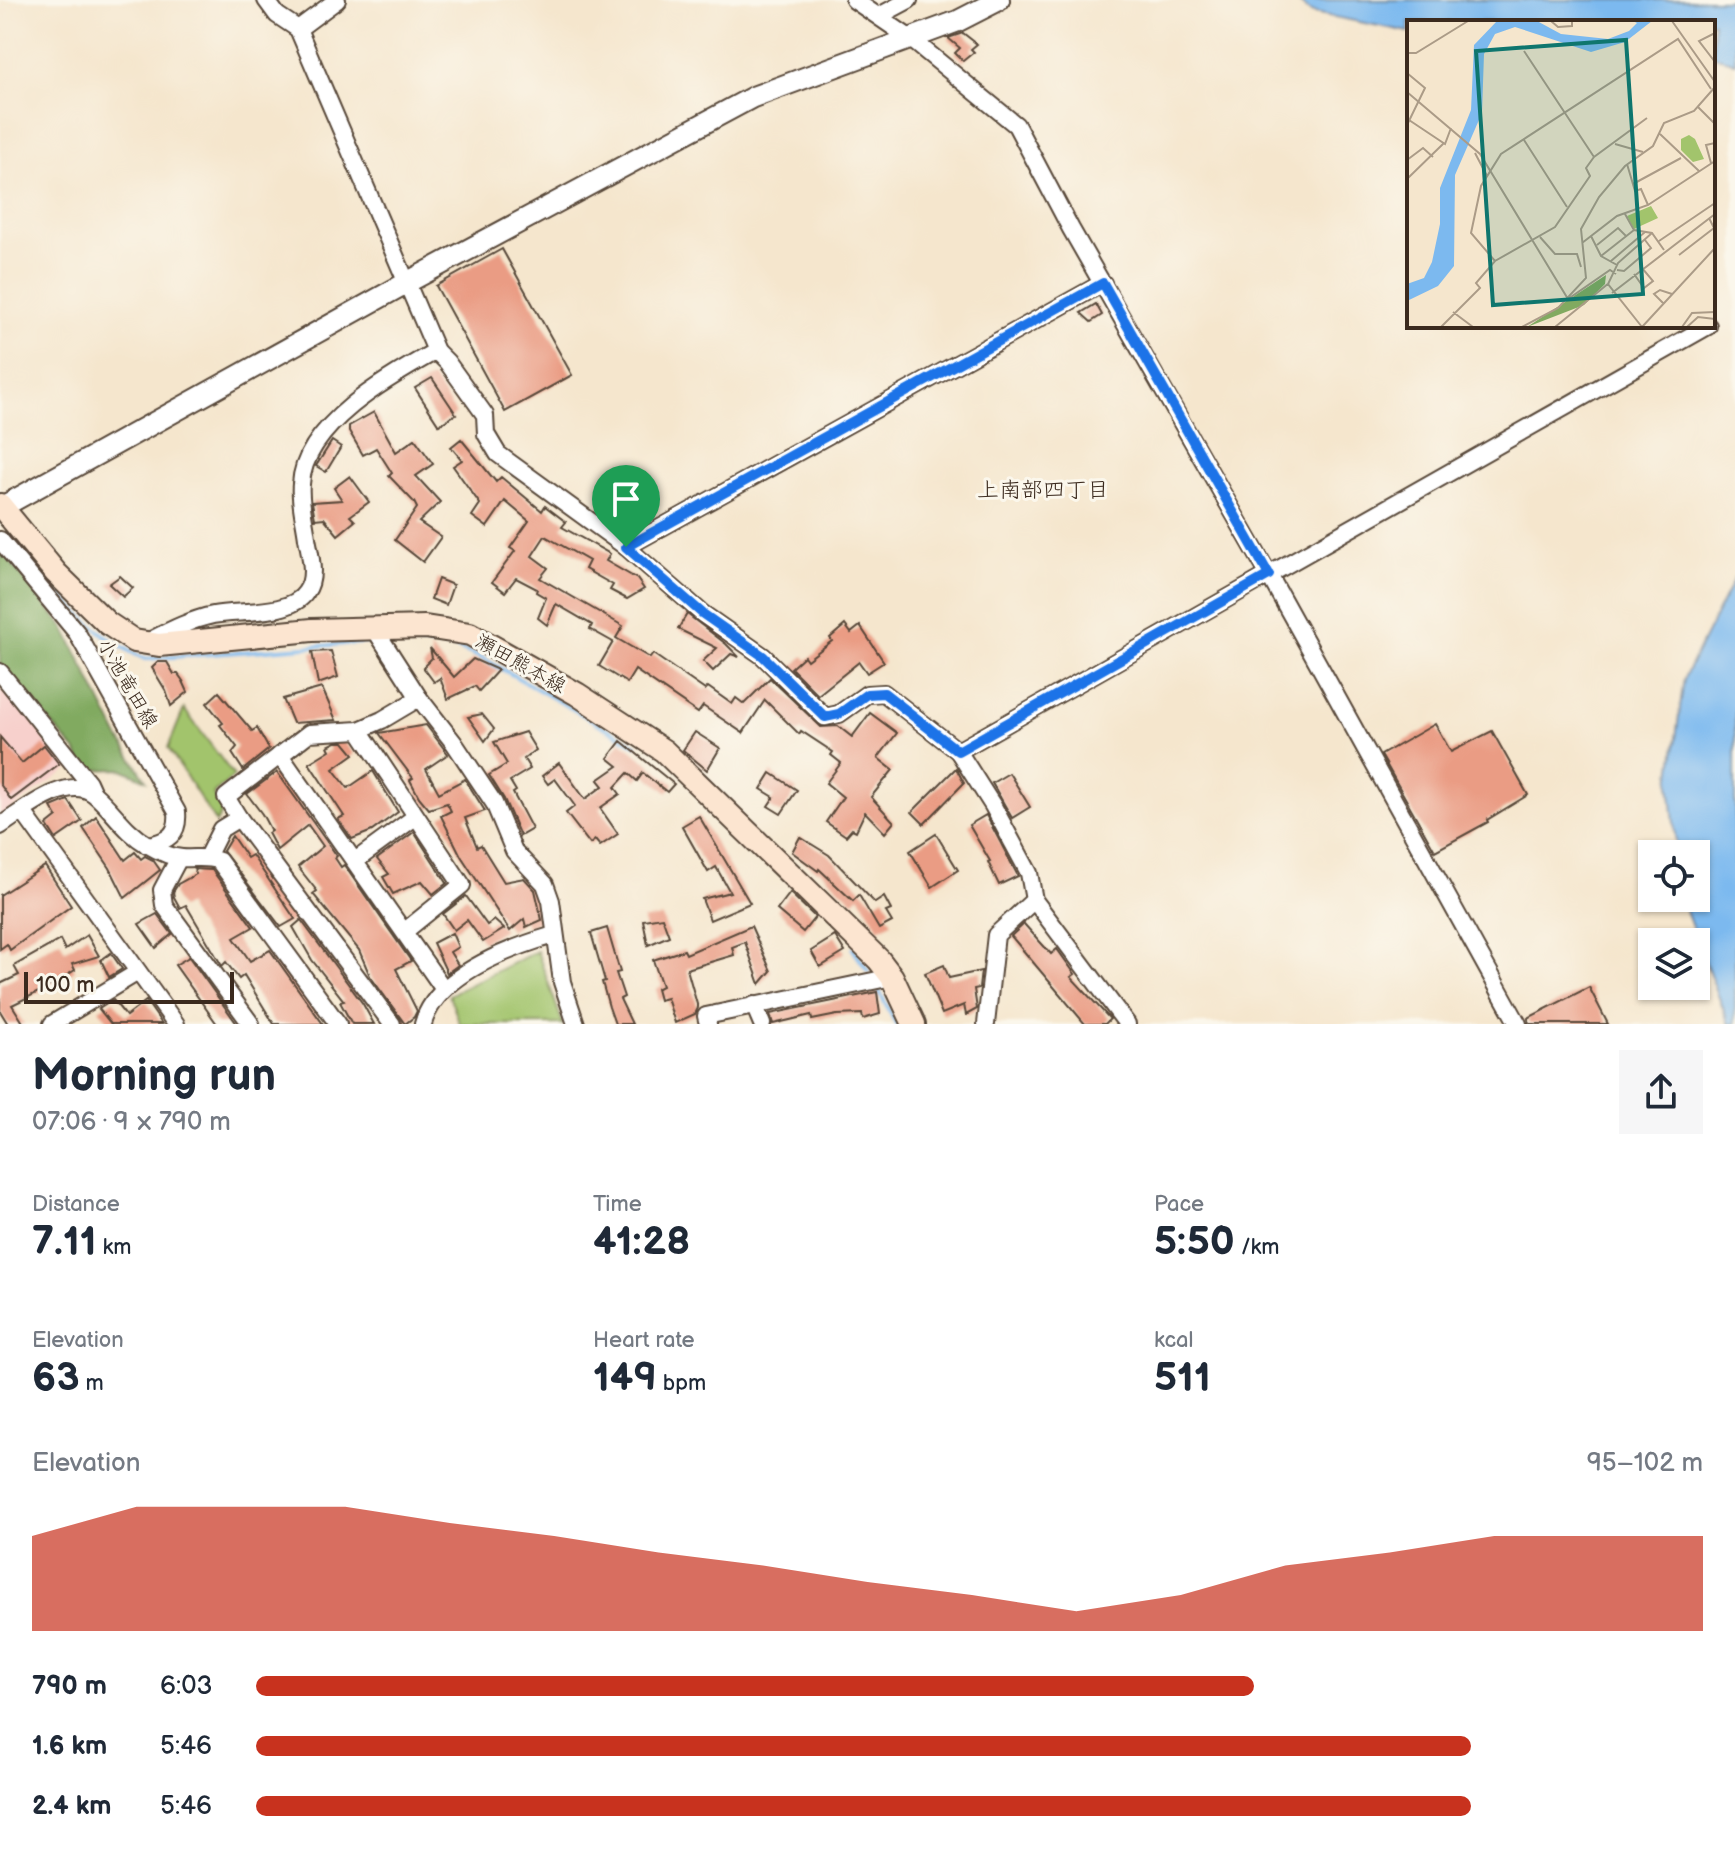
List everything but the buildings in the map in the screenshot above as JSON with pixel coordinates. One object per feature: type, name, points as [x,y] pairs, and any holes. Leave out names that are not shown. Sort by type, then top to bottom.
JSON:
[{"type":"main road","points":[[1,508],[56,573],[97,613],[134,641],[144,644]]},
{"type":"main road","name":"瀬田熊本線","points":[[144,644],[374,628],[425,627],[470,634],[577,694],[645,738],[684,769],[852,932],[892,977],[914,1024]]},
{"type":"street","points":[[266,0],[277,15],[298,29],[436,351],[485,415],[486,434],[498,454],[626,547],[703,614],[763,656],[825,717],[839,714],[867,694],[884,693],[958,751],[993,806],[1029,873],[1034,900],[1127,1024]]},
{"type":"street","points":[[298,29],[337,0]]},
{"type":"street","points":[[854,0],[911,39],[1016,125],[1071,229],[1269,575],[1518,1024]]},
{"type":"street","points":[[879,16],[909,0]]},
{"type":"street","points":[[1,508],[408,282],[753,97],[958,21],[999,0]]},
{"type":"street","points":[[626,547],[1103,283]]},
{"type":"street","points":[[958,751],[1704,328]]},
{"type":"street","points":[[144,644],[173,628],[213,615],[268,610],[292,604],[306,592],[313,572],[300,482],[313,444],[335,421],[392,375],[436,351]]},
{"type":"street","name":"小池竜田線","points":[[0,540],[77,633],[177,812],[178,822],[171,838],[147,845]]},
{"type":"street","points":[[374,628],[419,698],[494,803],[514,851],[545,884],[551,901],[562,982],[576,1024]]},
{"type":"street","points":[[0,672],[88,782],[93,793],[122,825],[147,845],[179,858],[207,857],[224,866],[338,1024]]},
{"type":"street","points":[[392,1024],[226,797],[309,733],[359,730],[419,698]]},
{"type":"street","points":[[359,730],[462,885],[405,931]]},
{"type":"street","points":[[280,755],[443,988]]},
{"type":"street","points":[[0,826],[53,793],[82,788],[93,793]]},
{"type":"street","points":[[23,812],[176,1024]]},
{"type":"street","points":[[355,861],[415,817]]},
{"type":"street","points":[[207,857],[221,829],[239,818]]},
{"type":"street","points":[[179,858],[162,890],[164,905],[251,1024]]},
{"type":"street","points":[[986,1024],[996,935],[1034,900]]},
{"type":"street","points":[[423,1024],[443,988],[484,963],[529,942],[554,935]]},
{"type":"street","points":[[52,1024],[138,972]]},
{"type":"street","points":[[708,1024],[706,1016],[892,977]]},
{"type":"street","points":[[754,1005],[762,1024]]},
{"type":"shaded area","points":[[0,688],[29,715],[70,768],[0,817]]},
{"type":"green space","points":[[0,549],[65,629],[118,736],[146,780],[122,769],[86,770],[75,750],[0,665]]},
{"type":"green space","points":[[184,709],[234,776],[213,794],[222,812],[216,823],[168,748]]},
{"type":"green space","points":[[537,951],[563,1024],[460,1024],[449,995]]},
{"type":"water","points":[[1296,0],[1735,0],[1735,63],[1715,56],[1715,20],[1407,20],[1407,32],[1310,12]]},
{"type":"water","points":[[1735,577],[1735,1024],[1729,1024],[1710,974],[1710,928],[1692,928],[1686,912],[1710,912],[1710,840],[1676,840],[1670,783],[1684,678]]},
{"type":"waterway","points":[[51,584],[94,627],[145,659],[372,642]]},
{"type":"waterway","points":[[397,642],[450,645],[486,660],[636,745]]},
{"type":"waterway","points":[[853,949],[868,971]]},
{"type":"waterway","points":[[879,991],[896,1024]]},
{"type":"district","name":"上南部四丁目","points":[[1043,489]]},
{"type":"route","points":[[1103,283],[1269,575],[958,751],[884,693],[867,694],[839,714],[825,717],[763,656],[703,614],[626,547],[1103,283]]}]
